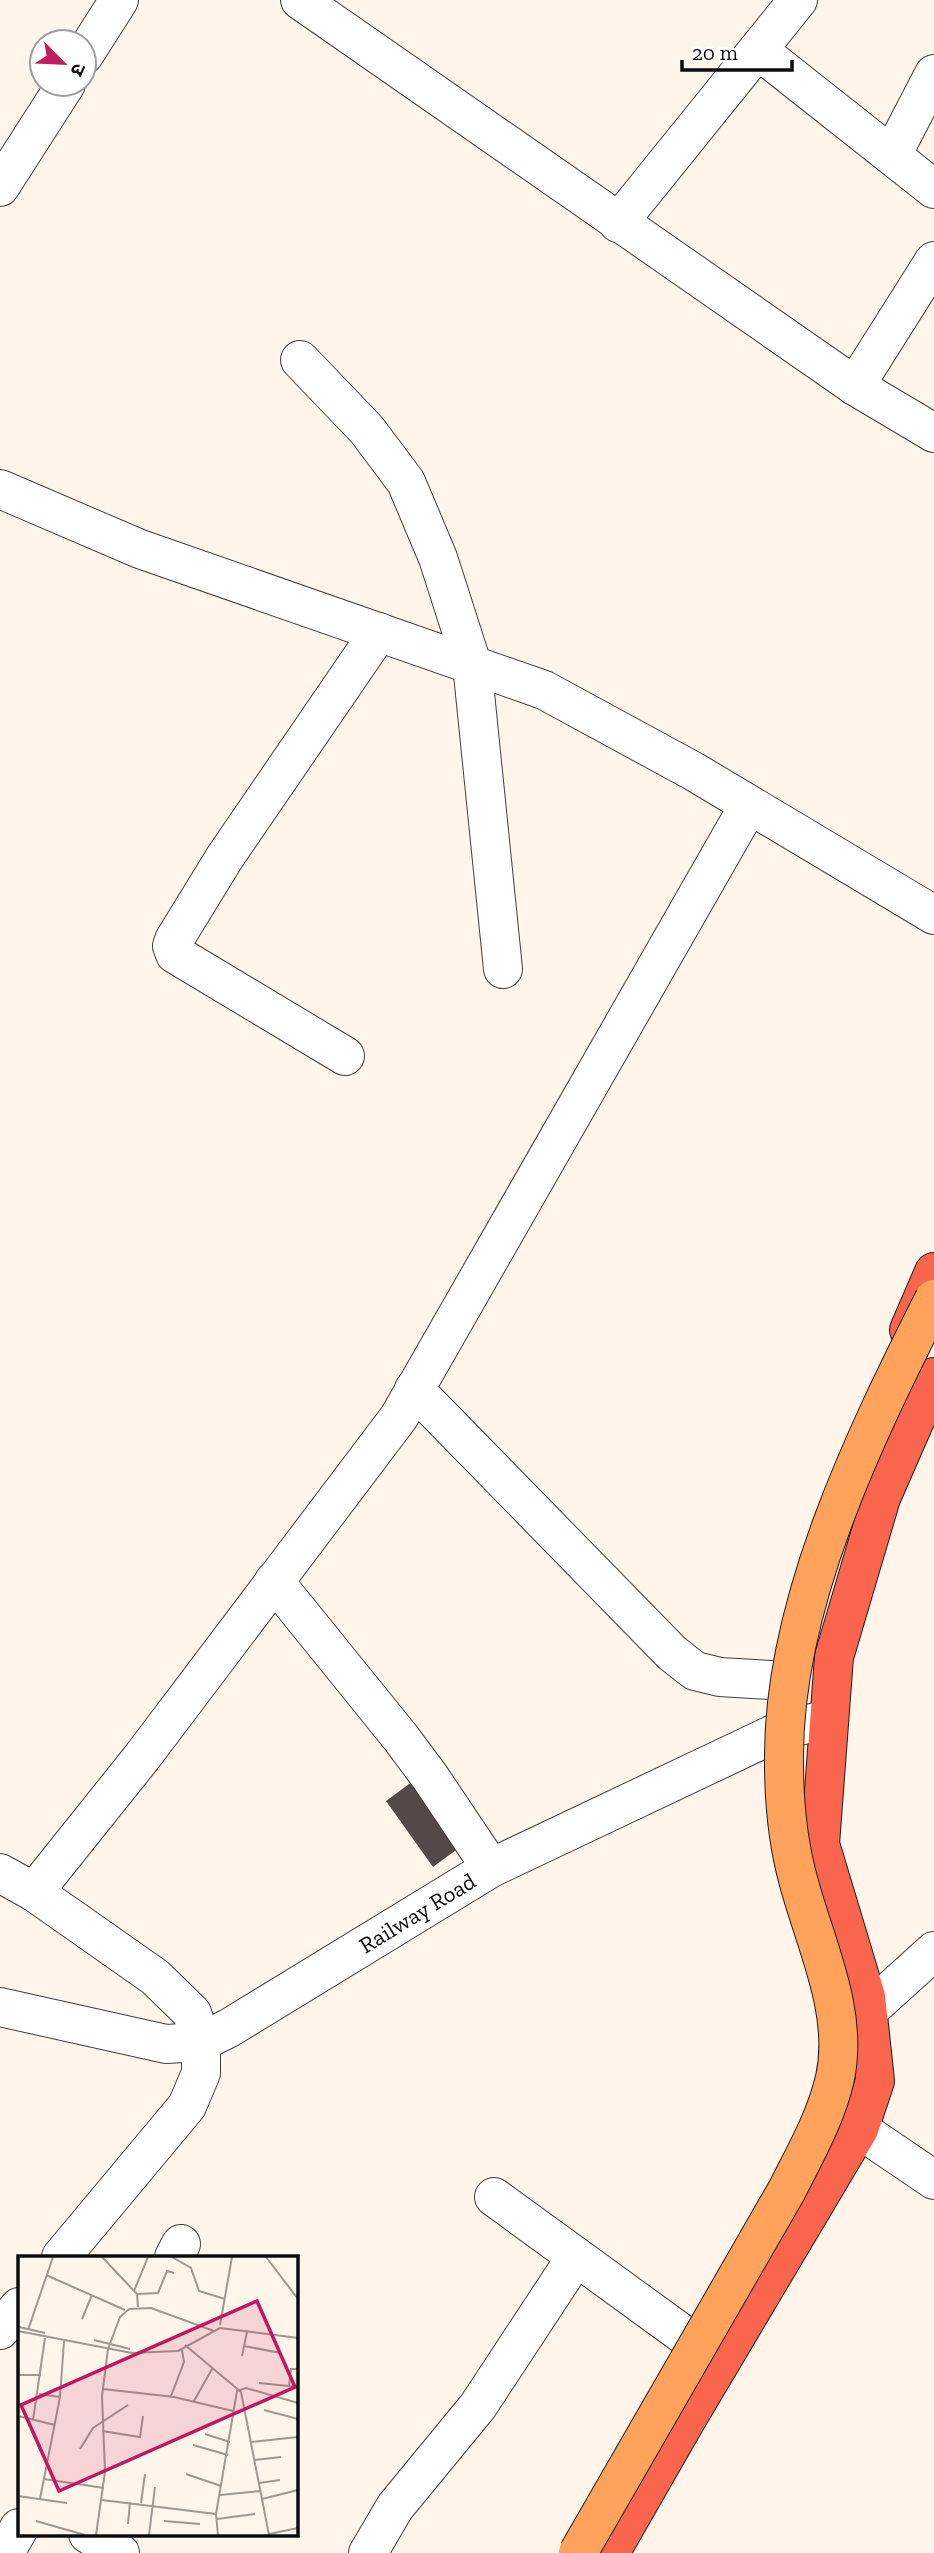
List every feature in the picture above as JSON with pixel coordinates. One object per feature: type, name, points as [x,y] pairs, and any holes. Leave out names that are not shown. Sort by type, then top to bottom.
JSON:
[{"type":"highway","points":[[560,2553],[654,2392],[789,2184],[829,2110],[837,2078],[829,2008],[774,1844],[791,1643],[847,1473],[934,1272]]},
{"type":"highway","points":[[610,2553],[859,2129],[875,2081],[866,1997],[820,1844],[834,1657],[881,1498],[934,1377]]},
{"type":"main road","points":[[578,2553],[788,2190],[818,2129],[835,2077],[838,2023],[798,1881],[787,1825],[783,1760],[789,1678],[805,1608],[830,1529],[898,1370],[934,1299]]},
{"type":"street","points":[[98,33],[119,0]]},
{"type":"street","points":[[300,0],[855,386],[934,433]]},
{"type":"street","points":[[618,223],[798,0]]},
{"type":"street","points":[[758,50],[934,189]]},
{"type":"street","points":[[892,155],[934,74]]},
{"type":"street","points":[[0,187],[57,98]]},
{"type":"street","points":[[855,386],[934,261]]},
{"type":"street","points":[[300,360],[367,430],[406,482],[438,558],[472,664],[503,969]]},
{"type":"street","points":[[0,489],[140,549],[544,690],[749,805],[934,915]]},
{"type":"street","points":[[345,1056],[175,954],[172,946],[225,857],[379,632]]},
{"type":"street","points":[[34,1892],[142,1757],[399,1417],[749,805]]},
{"type":"street","points":[[414,1389],[672,1653],[695,1671],[720,1677],[787,1681]]},
{"type":"street","points":[[274,1581],[408,1747],[491,1868]]},
{"type":"street","name":"Railway Road","points":[[0,2007],[166,2043],[201,2042],[229,2028],[491,1868],[782,1730],[829,1719]]},
{"type":"street","points":[[0,1873],[34,1892],[155,1977],[192,2013],[201,2042],[201,2073],[187,2106],[62,2256]]},
{"type":"street","points":[[833,2042],[934,1951]]},
{"type":"street","points":[[859,2129],[934,2180]]},
{"type":"street","points":[[494,2197],[688,2338]]},
{"type":"street","points":[[368,2553],[395,2507],[478,2406],[576,2257]]},
{"type":"street","points":[[0,2330],[18,2308]]},
{"type":"street","points":[[5,2553],[18,2530]]},
{"type":"street","points":[[91,2536],[120,2553]]},
{"type":"building","points":[[424,1773],[471,1839],[433,1867],[386,1801]]}]
